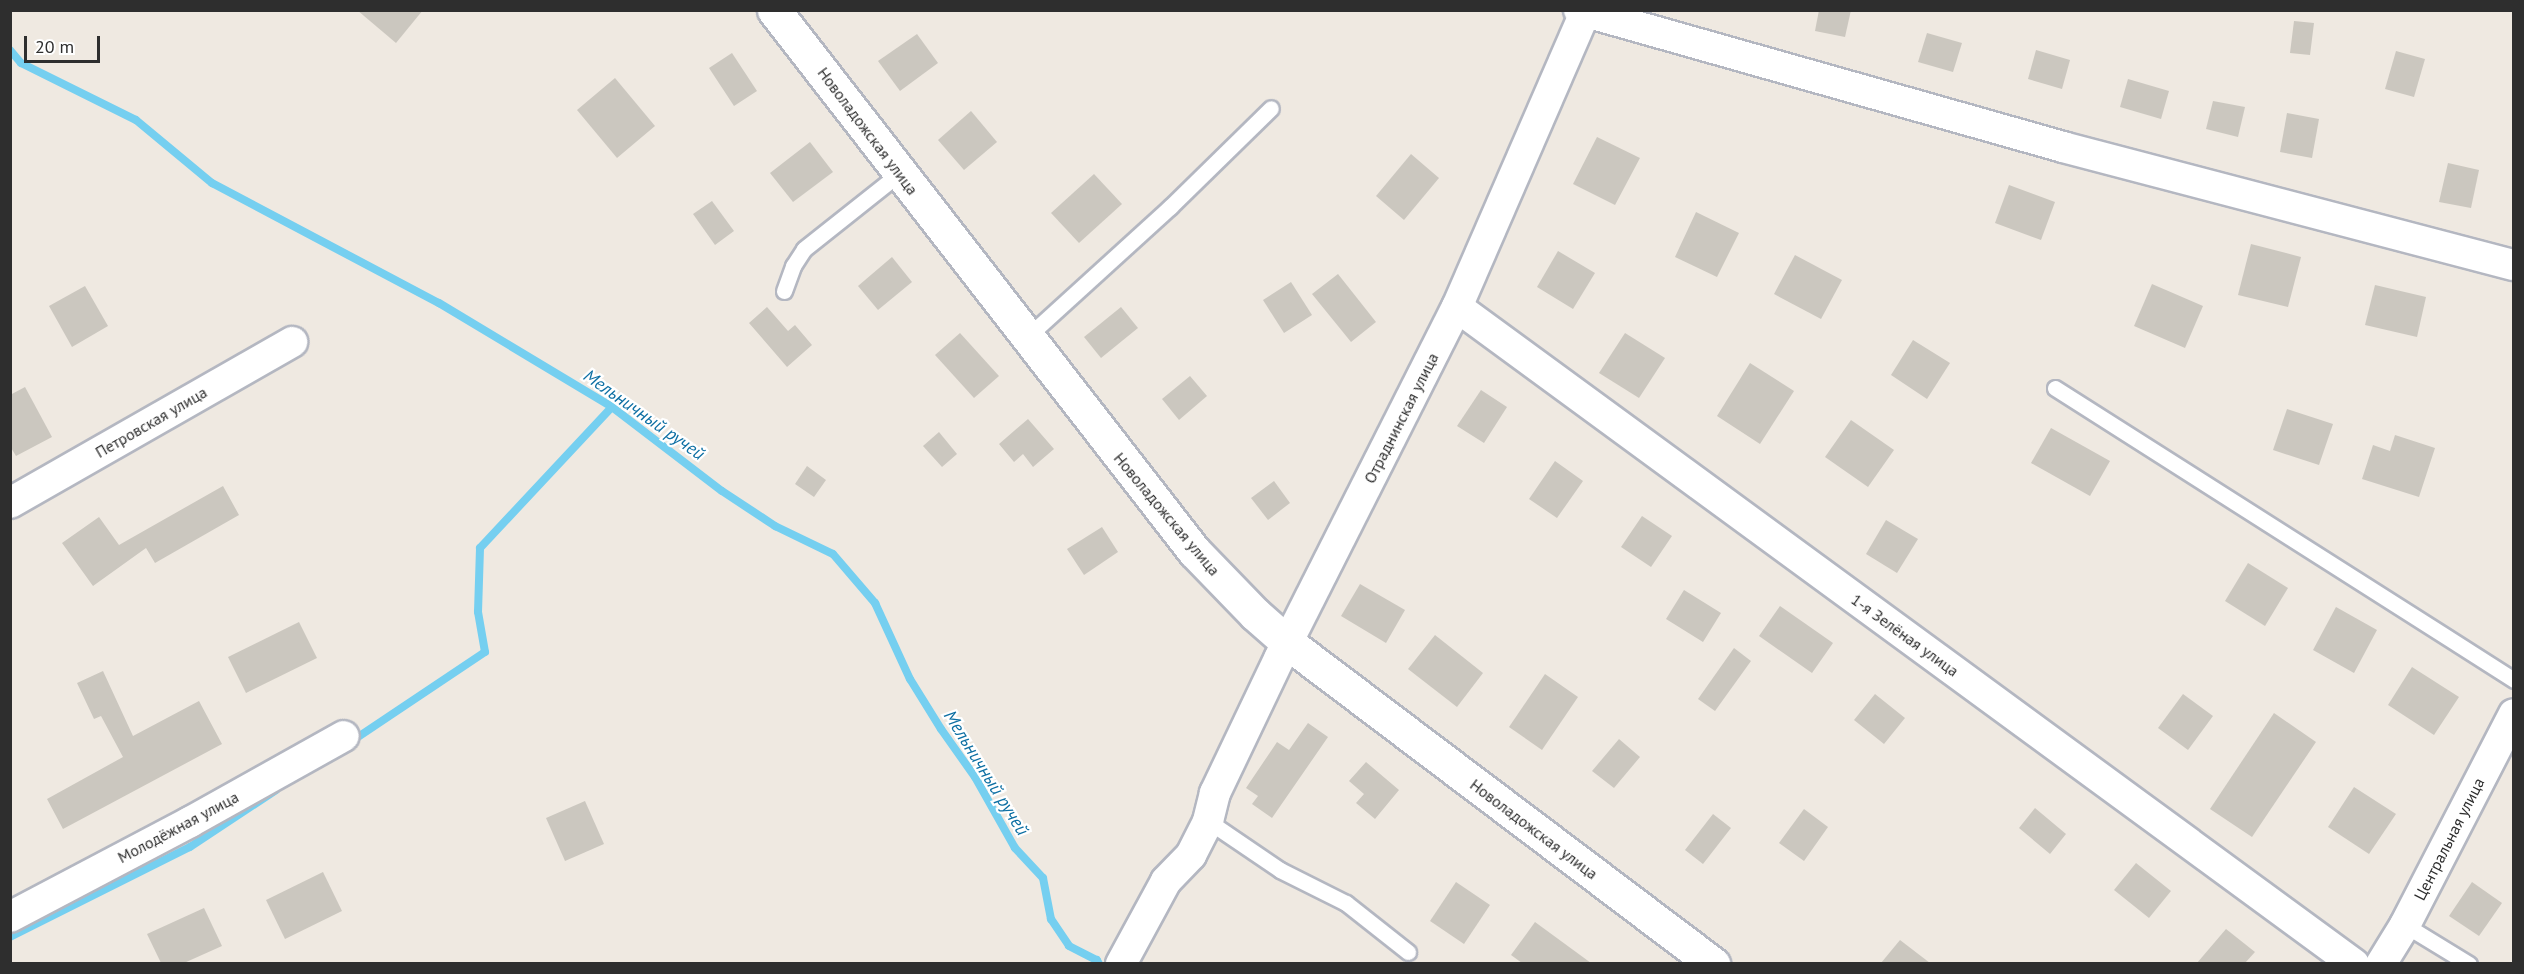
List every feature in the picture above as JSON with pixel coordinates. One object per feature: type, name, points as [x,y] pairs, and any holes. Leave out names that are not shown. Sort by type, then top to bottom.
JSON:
[{"type":"street","name":"Новоладожская улица","points":[[774,10],[1026,338],[1194,551],[1255,614],[1288,643],[1713,963]]},
{"type":"street","points":[[1584,12],[2063,147],[2514,265]]},
{"type":"street","name":"Отраднинская улица","points":[[1121,963],[1166,881],[1191,855],[1208,820],[1215,794],[1288,643],[1457,307],[1584,12]]},
{"type":"street","name":"1-я Зелёная улица","points":[[1457,307],[2354,963]]},
{"type":"street","name":"Петровская улица","points":[[10,502],[292,342]]},
{"type":"street","name":"Центральная улица","points":[[2381,963],[2405,924],[2514,714]]},
{"type":"street","name":"Молодёжная улица","points":[[10,916],[190,822],[344,736]]},
{"type":"lane","points":[[1026,338],[1170,207],[1271,108]]},
{"type":"lane","points":[[784,291],[793,266],[804,249],[900,173]]},
{"type":"lane","points":[[2055,388],[2514,680]]},
{"type":"lane","points":[[1208,820],[1280,870],[1346,903],[1407,952]]},
{"type":"lane","points":[[2405,924],[2469,963]]},
{"type":"building","points":[[357,10],[423,10],[396,43]]},
{"type":"building","points":[[1819,10],[1851,10],[1845,37],[1815,31]]},
{"type":"building","points":[[2294,21],[2314,23],[2310,55],[2290,53]]},
{"type":"building","points":[[1927,33],[1962,43],[1953,72],[1918,62]]},
{"type":"building","points":[[917,34],[938,63],[900,91],[878,61]]},
{"type":"building","points":[[2036,50],[2070,60],[2062,89],[2028,79]]},
{"type":"building","points":[[2396,51],[2425,59],[2414,97],[2385,89]]},
{"type":"building","points":[[732,53],[757,91],[734,106],[709,68]]},
{"type":"building","points":[[615,78],[655,126],[617,158],[577,110]]},
{"type":"building","points":[[2128,79],[2169,91],[2161,119],[2120,107]]},
{"type":"building","points":[[2213,101],[2245,107],[2238,137],[2206,129]]},
{"type":"building","points":[[971,111],[997,142],[964,170],[938,140]]},
{"type":"building","points":[[2287,113],[2319,119],[2312,158],[2280,152]]},
{"type":"building","points":[[1597,137],[1640,158],[1615,205],[1573,184]]},
{"type":"building","points":[[810,142],[833,172],[793,202],[770,173]]},
{"type":"building","points":[[1411,154],[1439,178],[1404,220],[1376,196]]},
{"type":"building","points":[[2448,163],[2479,170],[2471,208],[2439,202]]},
{"type":"building","points":[[1094,174],[1122,204],[1079,243],[1051,213]]},
{"type":"building","points":[[2009,185],[2055,202],[2041,240],[1995,223]]},
{"type":"building","points":[[712,201],[734,231],[715,245],[693,214]]},
{"type":"building","points":[[1696,212],[1739,233],[1717,277],[1675,257]]},
{"type":"building","points":[[2251,244],[2301,257],[2288,307],[2238,295]]},
{"type":"building","points":[[1558,251],[1595,273],[1573,309],[1537,287]]},
{"type":"building","points":[[1795,255],[1842,280],[1821,319],[1774,294]]},
{"type":"building","points":[[892,257],[912,282],[878,310],[858,286]]},
{"type":"building","points":[[1338,274],[1376,322],[1351,342],[1312,294]]},
{"type":"building","points":[[1291,282],[1312,315],[1284,333],[1263,300]]},
{"type":"building","points":[[2152,284],[2203,306],[2185,348],[2134,326]]},
{"type":"building","points":[[2375,285],[2426,297],[2417,337],[2365,325]]},
{"type":"building","points":[[85,286],[108,326],[72,347],[49,306]]},
{"type":"building","points":[[767,307],[788,331],[795,325],[812,345],[787,367],[749,323]]},
{"type":"building","points":[[1121,307],[1138,328],[1101,358],[1084,337]]},
{"type":"building","points":[[960,333],[999,376],[974,398],[935,355]]},
{"type":"building","points":[[1625,333],[1665,358],[1639,398],[1599,373]]},
{"type":"building","points":[[1913,340],[1950,363],[1927,399],[1891,375]]},
{"type":"building","points":[[1750,363],[1794,391],[1760,444],[1717,416]]},
{"type":"building","points":[[1190,376],[1207,396],[1179,420],[1162,399]]},
{"type":"building","points":[[25,387],[52,437],[16,456],[10,446],[10,395]]},
{"type":"building","points":[[1481,390],[1507,407],[1484,443],[1457,426]]},
{"type":"building","points":[[2287,409],[2333,424],[2319,465],[2273,450]]},
{"type":"building","points":[[1028,419],[1054,449],[1033,467],[1023,454],[1014,462],[999,444]]},
{"type":"building","points":[[1851,420],[1894,450],[1868,487],[1825,457]]},
{"type":"building","points":[[2051,428],[2110,461],[2090,496],[2031,463]]},
{"type":"building","points":[[939,432],[957,454],[942,467],[923,446]]},
{"type":"building","points":[[2395,435],[2435,448],[2419,497],[2362,479],[2373,445],[2390,451]]},
{"type":"building","points":[[1555,461],[1583,481],[1557,518],[1529,499]]},
{"type":"building","points":[[807,466],[826,480],[814,497],[795,484]]},
{"type":"building","points":[[1274,481],[1290,503],[1268,520],[1251,498]]},
{"type":"building","points":[[223,486],[239,515],[155,563],[146,548],[93,586],[62,543],[99,517],[119,545]]},
{"type":"building","points":[[1642,516],[1672,536],[1651,567],[1621,547]]},
{"type":"building","points":[[1886,520],[1918,539],[1897,573],[1866,554]]},
{"type":"building","points":[[1102,527],[1118,552],[1084,575],[1067,549]]},
{"type":"building","points":[[2248,563],[2288,588],[2265,626],[2225,601]]},
{"type":"building","points":[[1360,584],[1405,610],[1386,643],[1341,616]]},
{"type":"building","points":[[1684,590],[1721,613],[1703,642],[1666,619]]},
{"type":"building","points":[[1780,606],[1833,643],[1812,673],[1759,636]]},
{"type":"building","points":[[2336,607],[2377,630],[2354,673],[2313,650]]},
{"type":"building","points":[[299,622],[317,658],[246,693],[228,657]]},
{"type":"building","points":[[1435,635],[1483,673],[1457,707],[1408,669]]},
{"type":"building","points":[[1734,648],[1751,661],[1715,711],[1698,699]]},
{"type":"building","points":[[2412,667],[2459,697],[2434,735],[2388,705]]},
{"type":"building","points":[[103,671],[133,736],[199,701],[222,744],[63,829],[47,799],[123,757],[101,716],[94,719],[77,683]]},
{"type":"building","points":[[1545,674],[1578,697],[1542,750],[1509,727]]},
{"type":"building","points":[[1875,694],[1905,718],[1884,744],[1854,720]]},
{"type":"building","points":[[2183,694],[2213,716],[2188,750],[2158,728]]},
{"type":"building","points":[[2274,713],[2316,742],[2252,837],[2210,809]]},
{"type":"building","points":[[1308,723],[1328,737],[1272,818],[1252,804],[1258,796],[1246,788],[1277,742],[1289,750]]},
{"type":"building","points":[[1619,739],[1640,757],[1614,788],[1592,771]]},
{"type":"building","points":[[1366,762],[1399,790],[1375,819],[1356,803],[1364,794],[1349,781]]},
{"type":"building","points":[[2354,787],[2396,814],[2369,854],[2328,827]]},
{"type":"building","points":[[585,801],[604,844],[565,861],[546,818]]},
{"type":"building","points":[[2035,808],[2066,834],[2050,854],[2019,828]]},
{"type":"building","points":[[1804,809],[1828,827],[1804,861],[1779,843]]},
{"type":"building","points":[[1713,814],[1731,828],[1703,864],[1685,850]]},
{"type":"building","points":[[2136,863],[2171,891],[2149,918],[2114,890]]},
{"type":"building","points":[[323,872],[342,911],[285,939],[266,900]]},
{"type":"building","points":[[1456,882],[1490,905],[1464,944],[1430,921]]},
{"type":"building","points":[[2472,882],[2502,903],[2479,936],[2449,916]]},
{"type":"building","points":[[204,908],[222,946],[184,963],[161,963],[147,934]]},
{"type":"building","points":[[1535,922],[1591,963],[1522,963],[1511,955]]},
{"type":"building","points":[[2226,929],[2255,952],[2245,963],[2197,963]]},
{"type":"building","points":[[1900,940],[1930,963],[1881,963]]},
{"type":"waterway","name":"Мельничный ручей","points":[[10,50],[21,63],[136,120],[212,183],[439,303],[612,407],[722,491],[775,526],[833,554],[875,603],[910,679],[941,729],[975,777],[1015,848],[1043,878],[1051,919],[1069,946],[1097,960],[1099,964]]},
{"type":"waterway","points":[[352,741],[485,652],[478,612],[480,548],[612,407]]},
{"type":"waterway","points":[[10,937],[190,847],[276,790]]}]
